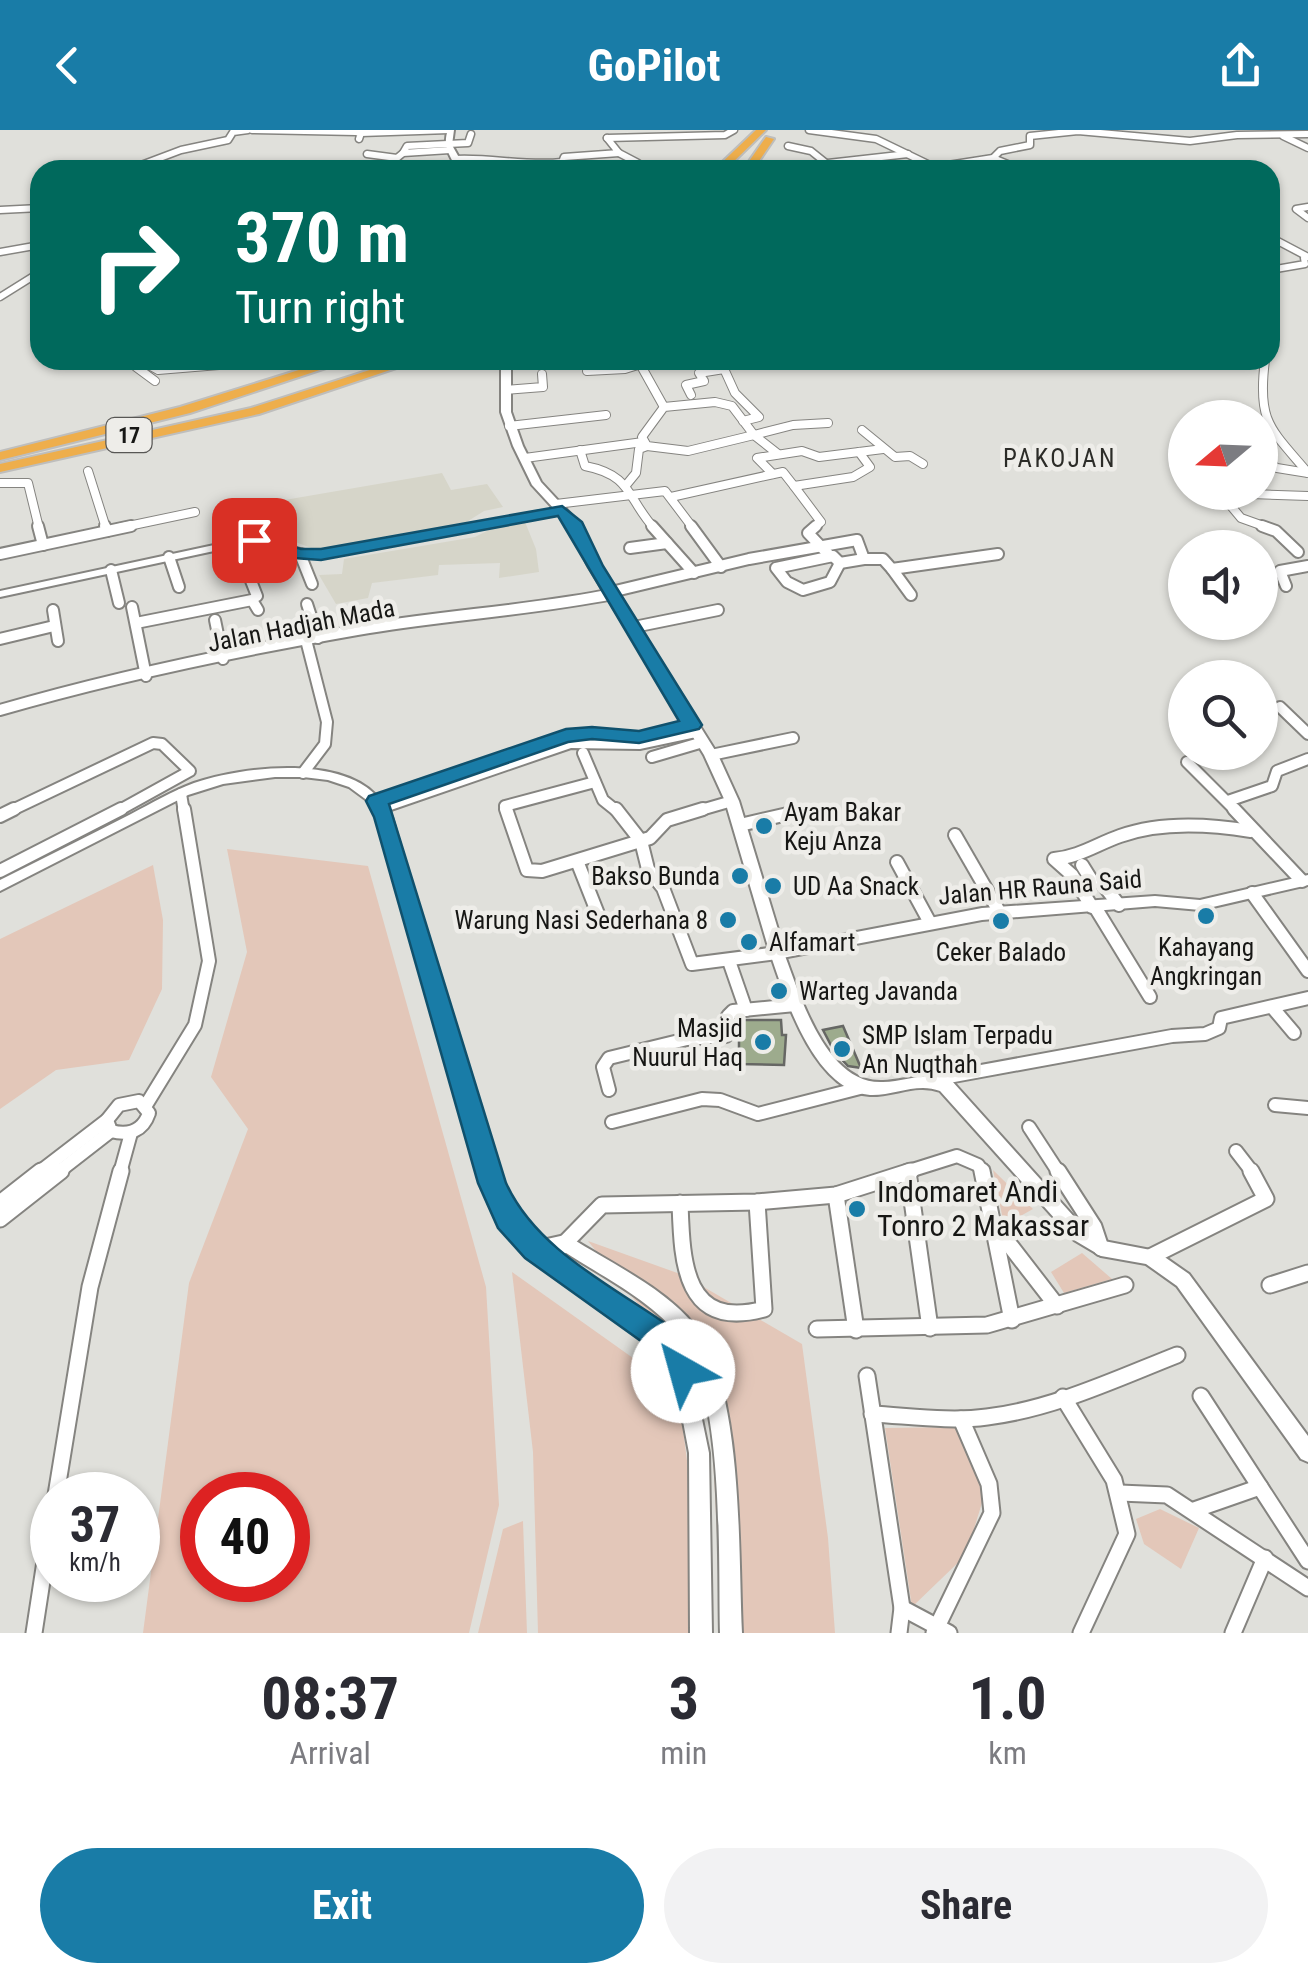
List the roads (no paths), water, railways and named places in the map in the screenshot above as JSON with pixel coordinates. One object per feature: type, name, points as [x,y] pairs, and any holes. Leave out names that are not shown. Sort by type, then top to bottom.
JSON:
[{"type":"highway","points":[[722,160],[769,133]]},
{"type":"highway","points":[[745,160],[769,133]]},
{"type":"highway","points":[[754,160],[769,133]]},
{"type":"highway","points":[[729,160],[747,143]]},
{"type":"highway","points":[[85,436],[284,370]]},
{"type":"highway","name":"17","points":[[1,448],[85,436],[252,396],[318,370]]},
{"type":"highway","name":"17","points":[[0,467],[344,370]]},
{"type":"highway","points":[[0,467],[254,411],[383,370]]},
{"type":"main road","points":[[450,130],[451,151],[456,160]]},
{"type":"main road","points":[[506,370],[510,426],[536,483],[574,522],[612,593],[701,739],[732,801],[776,953]]},
{"type":"main road","name":"Jalan HR Rauna Said","points":[[776,953],[929,921],[1154,902],[1190,906],[1305,880]]},
{"type":"street","points":[[154,160],[228,140],[234,132],[328,130],[360,136],[450,130]]},
{"type":"street","points":[[634,160],[619,152],[607,138],[633,133],[661,140],[674,133],[724,134],[734,130]]},
{"type":"street","points":[[811,130],[876,139],[917,160]]},
{"type":"street","points":[[1178,130],[1197,141]]},
{"type":"street","points":[[992,158],[1000,151],[1030,145],[1030,136],[1039,132],[1078,131],[1197,141],[1231,133]]},
{"type":"street","points":[[1198,132],[1270,133],[1308,148]]},
{"type":"street","points":[[451,151],[468,143],[471,134]]},
{"type":"street","points":[[1283,136],[1306,134]]},
{"type":"street","points":[[788,146],[807,149],[822,160]]},
{"type":"street","points":[[425,159],[365,151],[451,151],[496,160]]},
{"type":"street","points":[[563,160],[619,152]]},
{"type":"street","points":[[868,160],[909,154]]},
{"type":"street","points":[[815,156],[834,156]]},
{"type":"street","points":[[974,160],[997,160]]},
{"type":"street","points":[[1308,207],[1296,209],[1308,218]]},
{"type":"street","points":[[0,210],[30,208]]},
{"type":"street","points":[[1280,243],[1306,258],[1305,264],[1280,268]]},
{"type":"street","points":[[2,249],[30,246]]},
{"type":"street","points":[[0,297],[30,278]]},
{"type":"street","points":[[142,370],[155,381]]},
{"type":"street","points":[[587,371],[606,370]]},
{"type":"street","points":[[643,370],[664,407]]},
{"type":"street","points":[[704,370],[698,372],[716,399],[714,402]]},
{"type":"street","points":[[725,370],[742,402],[759,418],[743,421]]},
{"type":"street","points":[[1264,370],[1261,391],[1266,421],[1308,473]]},
{"type":"street","points":[[505,390],[543,386],[542,374]]},
{"type":"street","points":[[692,395],[686,384],[704,381]]},
{"type":"street","points":[[645,444],[644,432],[664,407],[714,402],[732,405],[754,435],[778,454]]},
{"type":"street","points":[[510,426],[606,415]]},
{"type":"street","points":[[524,458],[645,444],[676,452],[793,425],[828,423]]},
{"type":"street","points":[[862,430],[895,457],[910,456],[922,464]]},
{"type":"street","points":[[627,484],[636,473],[639,449],[645,444]]},
{"type":"street","points":[[773,474],[757,458],[802,452],[820,457],[883,449]]},
{"type":"street","points":[[580,450],[586,468],[605,470],[627,484],[694,573]]},
{"type":"street","points":[[794,486],[863,474],[870,467],[858,452]]},
{"type":"street","points":[[1278,468],[1308,473]]},
{"type":"street","points":[[88,472],[108,530]]},
{"type":"street","points":[[671,497],[784,472],[822,522],[808,532],[830,556]]},
{"type":"street","points":[[0,483],[18,480],[28,484],[43,545]]},
{"type":"street","points":[[0,594],[236,543],[259,540],[300,554],[321,554],[465,530],[520,513],[660,490],[671,497],[721,567]]},
{"type":"street","points":[[1286,586],[1280,571],[1308,564],[1303,551],[1276,532],[1241,518],[1226,500],[1252,494],[1308,496]]},
{"type":"street","points":[[0,554],[195,512]]},
{"type":"street","name":"Jalan Hadjah Mada","points":[[0,710],[73,689],[312,639],[488,610],[540,609],[820,547],[859,541],[864,559]]},
{"type":"street","points":[[630,548],[667,542]]},
{"type":"street","points":[[236,543],[257,596]]},
{"type":"street","points":[[300,554],[312,584]]},
{"type":"street","points":[[892,570],[998,554]]},
{"type":"street","points":[[830,556],[840,563],[830,582],[803,590],[787,582],[776,568],[830,556]]},
{"type":"street","points":[[169,557],[179,586]]},
{"type":"street","points":[[840,563],[883,558],[911,595]]},
{"type":"street","points":[[111,570],[120,603]]},
{"type":"street","points":[[136,623],[252,600],[258,610]]},
{"type":"street","points":[[302,773],[326,744],[327,722],[307,604]]},
{"type":"street","points":[[132,606],[146,676]]},
{"type":"street","points":[[53,610],[58,641]]},
{"type":"street","points":[[634,626],[718,610]]},
{"type":"street","points":[[215,620],[223,660]]},
{"type":"street","points":[[0,639],[54,626]]},
{"type":"street","points":[[1280,707],[1308,734]]},
{"type":"street","points":[[379,805],[570,744],[640,746],[701,739],[792,738]]},
{"type":"street","points":[[652,756],[701,739]]},
{"type":"street","points":[[0,816],[147,745],[162,744],[190,771],[0,870]]},
{"type":"street","points":[[583,753],[605,803],[616,810],[641,841],[648,868],[663,888],[692,964],[776,953],[796,1005],[837,1076],[860,1088],[874,1091],[1172,1036],[1205,1034],[1219,1028],[1221,1018],[1308,998]]},
{"type":"street","points":[[1228,801],[1272,786],[1277,771],[1308,759]]},
{"type":"street","points":[[1195,770],[1228,801],[1252,832],[1305,880]]},
{"type":"street","points":[[0,886],[181,794],[221,781],[302,773],[358,786],[379,805],[492,1183],[508,1219],[543,1254],[656,1334],[683,1371],[699,1453],[702,1633]]},
{"type":"street","points":[[595,782],[505,806],[527,870],[542,871],[641,841],[658,832],[668,820],[732,801]]},
{"type":"street","points":[[60,1472],[93,1268],[130,1134],[147,1121],[146,1106],[195,1024],[208,961],[181,794]]},
{"type":"street","points":[[740,825],[792,812]]},
{"type":"street","points":[[1150,997],[1072,875],[1054,859],[1082,857],[1124,834],[1210,824],[1252,832]]},
{"type":"street","points":[[956,835],[1000,913]]},
{"type":"street","points":[[577,861],[600,919]]},
{"type":"street","points":[[896,862],[929,921]]},
{"type":"street","points":[[1082,865],[1092,881],[1101,882],[1119,905]]},
{"type":"street","points":[[1252,893],[1308,972]]},
{"type":"street","points":[[729,962],[746,1010]]},
{"type":"street","points":[[610,1090],[603,1067],[609,1058],[687,1039],[726,1036],[730,1012],[796,1005]]},
{"type":"street","points":[[1272,1007],[1294,1033]]},
{"type":"street","points":[[932,1080],[956,1095],[1062,1219],[1089,1243],[1150,1258],[1183,1280],[1308,1452]]},
{"type":"street","points":[[612,1122],[713,1099],[733,1104],[748,1115],[758,1114],[860,1088]]},
{"type":"street","points":[[0,1219],[109,1126],[111,1112],[129,1101],[146,1106]]},
{"type":"street","points":[[1275,1105],[1306,1111]]},
{"type":"street","points":[[109,1126],[130,1134]]},
{"type":"street","points":[[0,1202],[109,1126]]},
{"type":"street","points":[[1029,1127],[1094,1226],[1100,1248]]},
{"type":"street","points":[[1150,1258],[1266,1199],[1261,1184],[1236,1150]]},
{"type":"street","points":[[543,1254],[564,1243],[602,1205],[757,1202],[836,1195],[947,1157],[969,1158],[984,1175],[1012,1320]]},
{"type":"street","points":[[908,1172],[930,1328]]},
{"type":"street","points":[[836,1195],[856,1330]]},
{"type":"street","points":[[680,1203],[685,1280],[693,1296],[719,1310],[756,1312],[764,1309],[757,1202]]},
{"type":"street","points":[[994,1224],[1057,1306]]},
{"type":"street","points":[[564,1243],[650,1298],[685,1329],[705,1360],[715,1388],[720,1426],[730,1633]]},
{"type":"street","points":[[1270,1285],[1308,1273]]},
{"type":"street","points":[[818,1329],[930,1328],[1012,1320],[1124,1285]]},
{"type":"street","points":[[872,1414],[961,1419],[1063,1397],[1177,1355]]},
{"type":"street","points":[[866,1376],[902,1608],[899,1633]]},
{"type":"street","points":[[1201,1396],[1308,1562]]},
{"type":"street","points":[[1063,1397],[1126,1508],[1127,1534],[1081,1633]]},
{"type":"street","points":[[902,1608],[940,1630],[992,1512],[988,1484],[961,1419]]},
{"type":"street","points":[[1194,1510],[1260,1487]]},
{"type":"street","points":[[1120,1493],[1141,1497],[1157,1492],[1194,1510],[1308,1588]]},
{"type":"street","points":[[1234,1633],[1265,1558]]},
{"type":"street","points":[[34,1633],[39,1602]]},
{"type":"place","name":"Ayam Bakar Keju Anza","points":[[764,826]]},
{"type":"place","name":"Bakso Bunda","points":[[740,876]]},
{"type":"place","name":"UD Aa Snack","points":[[773,886]]},
{"type":"place","name":"Kahayang Angkringan","points":[[1206,916]]},
{"type":"place","name":"Warung Nasi Sederhana 8","points":[[728,920]]},
{"type":"place","name":"Ceker Balado","points":[[1001,921]]},
{"type":"place","name":"Alfamart","points":[[749,942]]},
{"type":"place","name":"Warteg Javanda","points":[[779,991]]},
{"type":"place","name":"Masjid Nuurul Haq","points":[[763,1042]]},
{"type":"place","name":"SMP Islam Terpadu An Nuqthah","points":[[842,1049]]},
{"type":"place","name":"Indomaret Andi Tonro 2 Makassar","points":[[857,1209]]},
{"type":"district","name":"PAKOJAN","points":[[1060,458]]}]
